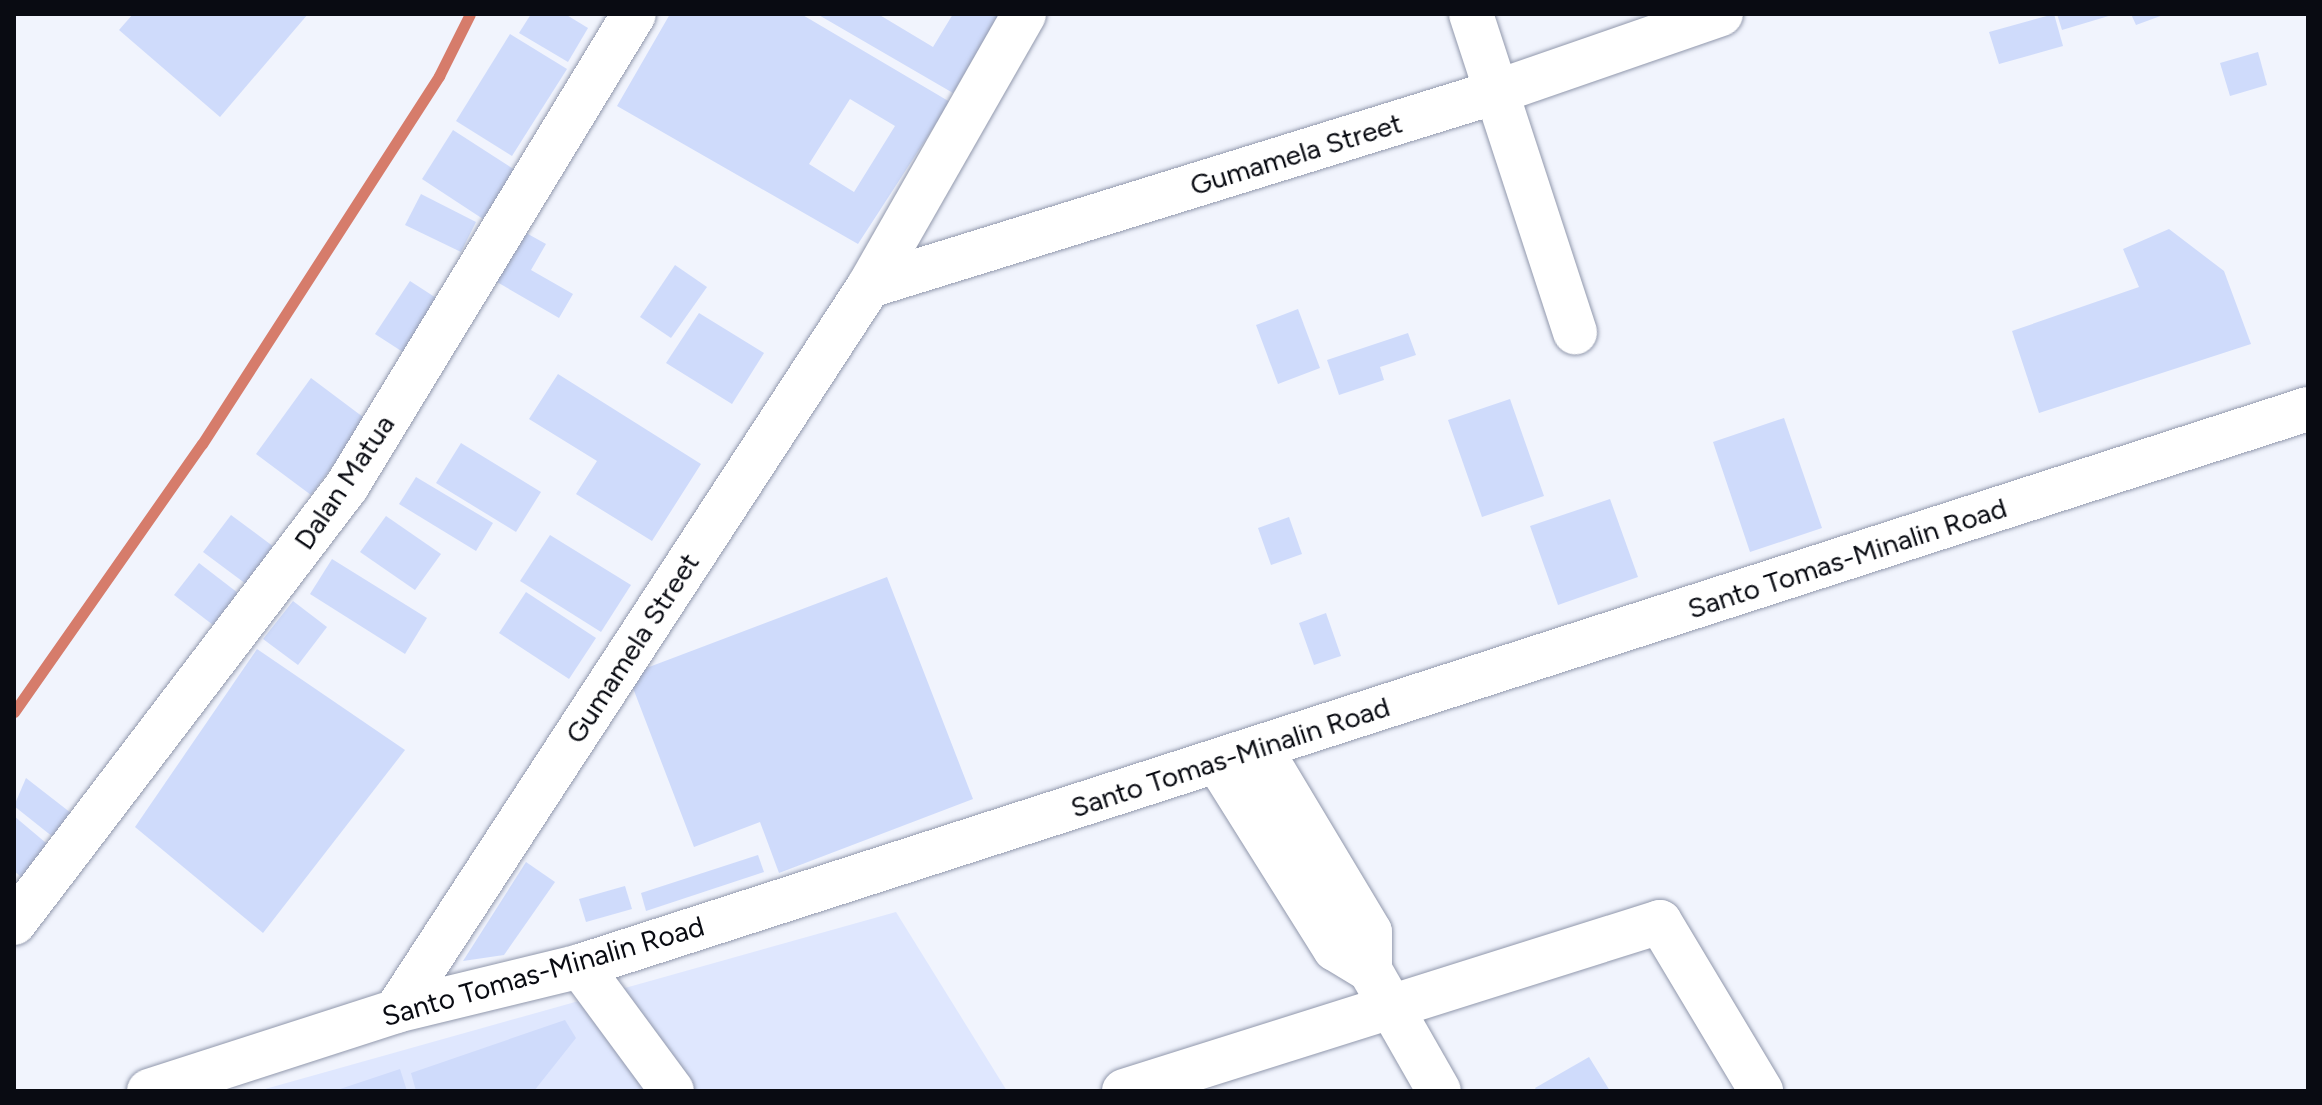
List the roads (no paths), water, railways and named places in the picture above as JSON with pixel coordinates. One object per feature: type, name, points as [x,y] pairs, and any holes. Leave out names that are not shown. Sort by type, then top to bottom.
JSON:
[{"type":"street","name":"Dalan Matua","points":[[14,923],[347,486],[634,14]]},
{"type":"street","name":"Gumamela Street","points":[[396,1011],[869,286],[1024,14]]},
{"type":"street","points":[[1471,14],[1575,332]]},
{"type":"street","name":"Gumamela Street","points":[[869,286],[1496,92],[1721,14]]},
{"type":"street","name":"Santo Tomas-Minalin Road","points":[[149,1091],[396,1011],[580,966],[2308,409]]},
{"type":"street","points":[[1260,748],[1370,932],[1379,986]]},
{"type":"street","points":[[1217,761],[1335,949],[1379,986],[1439,1091]]},
{"type":"street","points":[[1124,1091],[1379,986],[1660,922],[1761,1091]]},
{"type":"street","points":[[580,966],[672,1091]]},
{"type":"waterway","points":[[14,712],[202,444],[439,76],[470,14]]}]
